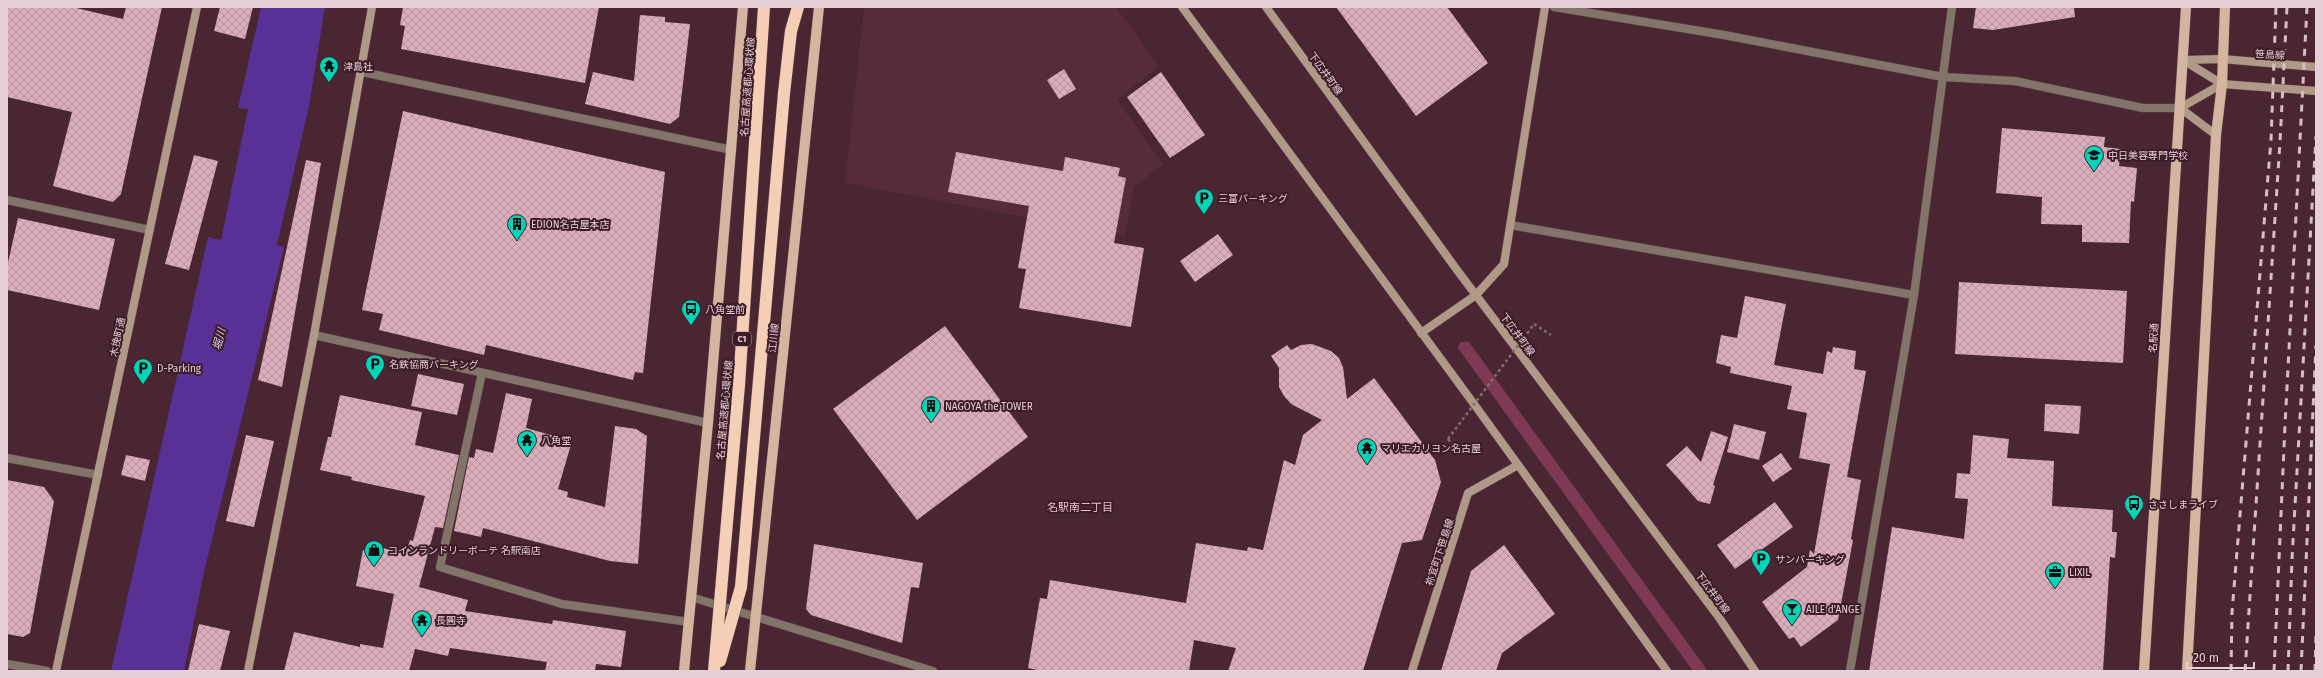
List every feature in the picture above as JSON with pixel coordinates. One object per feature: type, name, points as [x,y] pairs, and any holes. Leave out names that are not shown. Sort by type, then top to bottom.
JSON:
[{"type":"highway","name":"名古屋高速都心環状線","points":[[714,671],[739,385],[764,7]]},
{"type":"highway","points":[[717,671],[741,587],[784,93],[791,31],[798,7]]},
{"type":"main road","points":[[684,671],[708,423],[743,7]]},
{"type":"main road","name":"江川線","points":[[750,671],[819,7]]},
{"type":"main road","name":"名駅通","points":[[2144,671],[2186,7]]},
{"type":"main road","points":[[2187,671],[2216,136],[2222,84],[2225,7]]},
{"type":"street","name":"木挽町通","points":[[56,671],[198,7]]},
{"type":"street","points":[[248,671],[314,335],[362,72],[372,7]]},
{"type":"street","points":[[1182,7],[1667,671]]},
{"type":"street","name":"下広井町線","points":[[1266,7],[1476,295],[1718,616],[1755,671]]},
{"type":"street","points":[[1421,333],[1476,295],[1504,264],[1545,7]]},
{"type":"street","points":[[1554,7],[1724,36],[1943,77],[2015,81],[2143,108],[2180,108],[2222,84]]},
{"type":"street","points":[[1850,671],[1914,295],[1952,7]]},
{"type":"street","name":"笹島線","points":[[2183,60],[2222,59],[2316,67]]},
{"type":"street","points":[[2183,60],[2222,84],[2316,91]]},
{"type":"street","points":[[362,72],[732,150]]},
{"type":"street","points":[[2180,108],[2216,136]]},
{"type":"street","points":[[7,200],[150,230]]},
{"type":"street","points":[[1510,225],[1914,295]]},
{"type":"street","points":[[314,335],[708,423]]},
{"type":"street","points":[[482,373],[440,567],[562,604],[689,622]]},
{"type":"street","points":[[7,458],[98,475]]},
{"type":"street","name":"祢宜町下笹島線","points":[[1412,671],[1468,493],[1518,465]]},
{"type":"street","points":[[691,597],[933,671]]},
{"type":"street","points":[[7,664],[47,671]]},
{"type":"path","points":[[1458,452],[1448,439],[1534,324],[1551,335]]},
{"type":"shaded area","points":[[864,7],[1116,7],[1159,66],[1117,100],[1164,165],[1134,186],[1125,236],[845,183]]},
{"type":"shaded area","points":[[1460,342],[1469,342],[1708,671],[1693,671],[1458,348]]},
{"type":"water","name":"堀川","points":[[261,7],[325,7],[309,106],[277,245],[284,247],[204,572],[184,671],[111,671],[208,237],[221,240],[248,109],[238,108]]},
{"type":"building","points":[[7,7],[72,7],[123,19],[126,7],[162,7],[121,194],[113,202],[53,186],[72,112],[7,97]]},
{"type":"building","points":[[220,7],[253,7],[245,39],[214,31]]},
{"type":"building","points":[[403,7],[599,7],[585,83],[401,49],[405,26],[400,25]]},
{"type":"building","points":[[1336,7],[1447,7],[1488,63],[1416,116]]},
{"type":"building","points":[[1976,7],[2074,7],[2075,17],[1993,30],[1973,28]]},
{"type":"building","points":[[640,15],[665,17],[665,22],[690,24],[679,117],[670,124],[585,104],[593,72],[634,81]]},
{"type":"building","points":[[1064,69],[1076,89],[1059,99],[1047,80]]},
{"type":"building","points":[[1161,72],[1205,135],[1170,158],[1127,97]]},
{"type":"building","name":"EDION名古屋本店","points":[[403,111],[665,172],[643,373],[635,372],[633,380],[486,345],[484,355],[379,330],[383,314],[362,310]]},
{"type":"building","points":[[2002,128],[2105,137],[2104,147],[2121,149],[2119,166],[2137,168],[2134,202],[2131,201],[2129,243],[2082,242],[2082,225],[2041,224],[2042,197],[1996,193]]},
{"type":"building","points":[[956,152],[1063,171],[1065,157],[1120,168],[1118,176],[1126,178],[1114,243],[1144,248],[1131,327],[1019,308],[1026,269],[1018,268],[1029,206],[948,192]]},
{"type":"building","points":[[194,155],[218,161],[189,270],[165,264]]},
{"type":"building","points":[[306,160],[321,163],[282,387],[258,380]]},
{"type":"building","points":[[18,218],[115,239],[99,310],[7,290],[7,267]]},
{"type":"building","points":[[1218,234],[1233,255],[1195,282],[1180,261]]},
{"type":"building","points":[[1959,282],[2127,291],[2123,363],[1955,354]]},
{"type":"building","points":[[1745,296],[1786,304],[1774,365],[1823,374],[1827,351],[1832,353],[1833,347],[1856,351],[1854,369],[1866,371],[1847,477],[1861,480],[1851,539],[1853,540],[1838,620],[1801,647],[1794,637],[1789,639],[1762,602],[1807,567],[1810,550],[1814,554],[1830,464],[1799,458],[1807,413],[1787,409],[1792,386],[1730,373],[1731,367],[1716,363],[1721,335],[1737,338]]},
{"type":"building","name":"NAGOYA the TOWER","points":[[945,326],[1028,437],[917,520],[833,409]]},
{"type":"building","points":[[1312,344],[1331,351],[1339,358],[1343,367],[1347,399],[1374,378],[1435,460],[1441,482],[1422,540],[1402,543],[1363,671],[1228,671],[1236,648],[1194,640],[1189,671],[1041,671],[1028,668],[1040,598],[1047,599],[1050,580],[1186,603],[1196,543],[1247,551],[1248,547],[1263,550],[1284,460],[1295,465],[1303,435],[1322,420],[1291,404],[1284,396],[1279,387],[1279,368],[1271,356],[1287,345],[1291,350],[1301,345]]},
{"type":"building","points":[[418,374],[464,384],[457,415],[411,406]]},
{"type":"building","points":[[506,393],[532,399],[526,428],[572,441],[558,489],[568,492],[567,497],[605,507],[615,426],[636,429],[647,436],[638,564],[610,561],[483,528],[481,537],[454,531],[469,457],[474,458],[476,449],[493,453]]},
{"type":"building","points":[[340,395],[422,412],[415,445],[459,455],[443,528],[435,527],[419,587],[468,600],[465,611],[552,624],[553,620],[626,631],[621,667],[596,664],[595,671],[545,671],[547,662],[450,648],[448,656],[415,649],[409,671],[284,671],[294,632],[360,647],[360,644],[383,648],[394,594],[356,586],[363,550],[367,551],[368,545],[406,553],[410,540],[413,541],[425,496],[351,480],[352,477],[320,470],[328,437],[331,437]]},
{"type":"building","points":[[2045,404],[2081,406],[2079,434],[2044,431]]},
{"type":"building","points":[[1734,424],[1766,432],[1759,460],[1727,452]]},
{"type":"building","points":[[1711,431],[1728,437],[1713,485],[1715,486],[1710,504],[1698,501],[1666,465],[1687,446],[1701,462]]},
{"type":"building","points":[[246,435],[274,441],[254,527],[226,521]]},
{"type":"building","points":[[1973,435],[2009,439],[2007,458],[2054,461],[2052,506],[2113,510],[2112,532],[2117,532],[2115,558],[2110,557],[2103,671],[1869,671],[1892,527],[1964,539],[1968,499],[1955,498],[1957,473],[1970,474]]},
{"type":"building","points":[[1781,453],[1792,469],[1773,482],[1762,466]]},
{"type":"building","points":[[126,455],[150,460],[145,481],[121,475]]},
{"type":"building","points":[[7,480],[44,487],[54,501],[30,633],[23,637],[7,634]]},
{"type":"building","points":[[1775,502],[1793,527],[1735,569],[1717,545]]},
{"type":"building","points":[[814,544],[923,563],[919,588],[911,587],[902,643],[811,615],[806,609]]},
{"type":"building","points":[[1504,545],[1555,614],[1502,653],[1496,671],[1441,671],[1471,571]]},
{"type":"building","points":[[199,624],[230,631],[220,671],[188,671]]},
{"type":"railway","points":[[2231,671],[2232,612],[2271,140],[2276,7]]},
{"type":"railway","points":[[2245,671],[2280,142],[2287,7]]},
{"type":"railway","points":[[2274,671],[2285,425],[2307,7]]},
{"type":"railway","points":[[2288,671],[2292,559],[2316,136]]},
{"type":"railway","points":[[2301,671],[2316,345]]},
{"type":"railway","points":[[2315,671],[2316,634]]},
{"type":"place","name":"津島社","points":[[329,83]]},
{"type":"place","name":"中日美容専門学校","points":[[2094,172]]},
{"type":"place","name":"三富パーキング","points":[[1204,215]]},
{"type":"place","name":"EDION名古屋本店","points":[[517,241]]},
{"type":"place","name":"八角堂前","points":[[691,326]]},
{"type":"place","name":"名鉄協商パーキング","points":[[375,381]]},
{"type":"place","name":"D-Parking","points":[[143,385]]},
{"type":"place","name":"NAGOYA the TOWER","points":[[931,423]]},
{"type":"place","name":"八角堂","points":[[527,457]]},
{"type":"place","name":"マリエカリヨン名古屋","points":[[1367,465]]},
{"type":"place","name":"ささしまライブ","points":[[2134,521]]},
{"type":"place","name":"コインランドリーボーテ 名駅南店","points":[[374,567]]},
{"type":"place","name":"サンパーキング","points":[[1761,576]]},
{"type":"place","name":"LIXIL","points":[[2055,589]]},
{"type":"place","name":"AILE d'ANGE","points":[[1792,626]]},
{"type":"place","name":"長圓寺","points":[[422,637]]},
{"type":"district","name":"名駅南二丁目","points":[[1080,507]]}]
